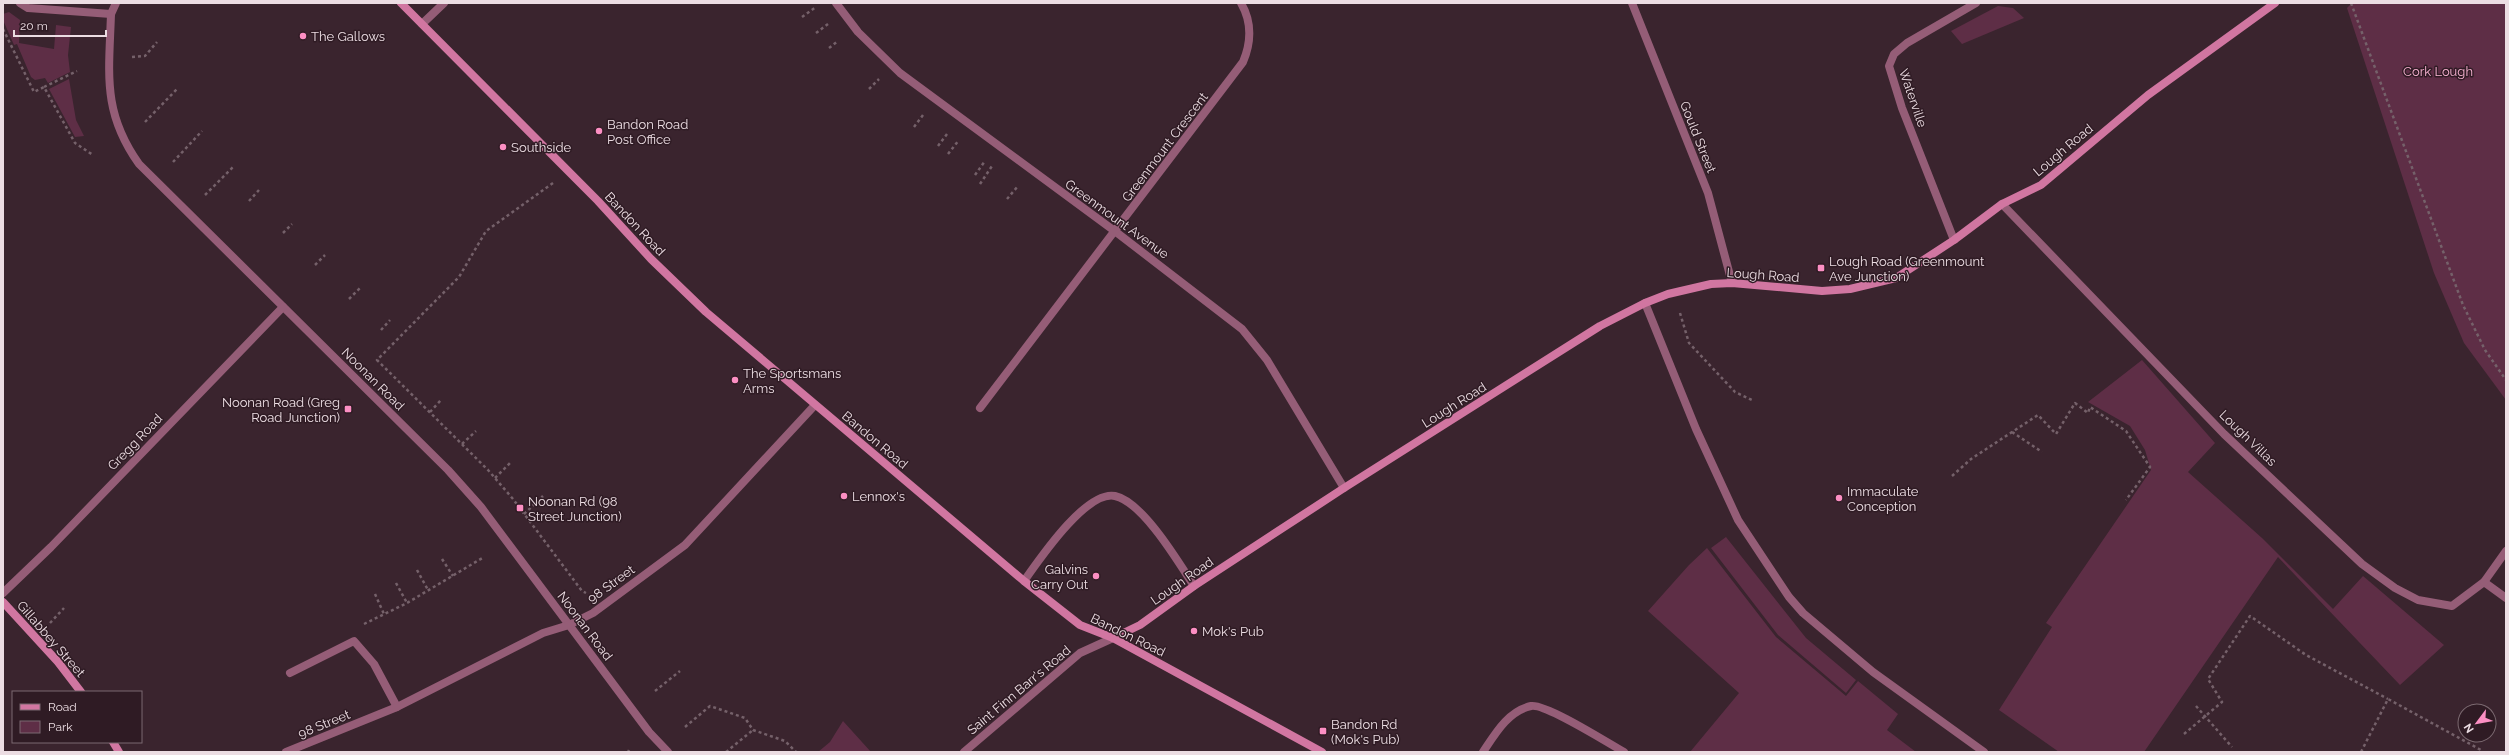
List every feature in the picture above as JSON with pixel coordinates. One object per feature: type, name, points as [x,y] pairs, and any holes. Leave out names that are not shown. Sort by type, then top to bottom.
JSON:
[{"type":"street","points":[[20,3],[28,8],[111,14]]},
{"type":"street","name":"Noonan Road","points":[[116,3],[111,14],[109,87],[111,105],[127,146],[154,180],[448,470],[481,507],[649,732],[668,752]]},
{"type":"street","name":"Bandon Road","points":[[401,3],[598,201],[651,259],[706,312],[1024,581],[1080,625],[1113,638],[1322,752]]},
{"type":"street","points":[[422,24],[444,3]]},
{"type":"street","name":"Greenmount Avenue","points":[[836,3],[858,32],[900,73],[1116,232],[1242,329],[1255,343],[1344,488]]},
{"type":"street","name":"Greenmount Crescent","points":[[980,408],[1116,232],[1243,62],[1249,47],[1249,29],[1246,11],[1241,3]]},
{"type":"street","name":"Gould Street","points":[[1632,3],[1708,193],[1732,283]]},
{"type":"street","name":"Waterville","points":[[1954,240],[1902,108],[1889,66],[1894,54],[1906,43],[1976,3]]},
{"type":"street","name":"Lough Road","points":[[1113,638],[1140,625],[1194,586],[1344,488],[1600,326],[1645,303],[1698,287],[1732,283],[1822,291],[1872,284],[1896,278],[1954,240],[2002,204],[2041,185],[2148,94],[2275,3]]},
{"type":"street","name":"Lough Villas","points":[[2002,204],[2224,434],[2368,568],[2395,588],[2418,600],[2452,606],[2484,582],[2506,551]]},
{"type":"street","points":[[1645,303],[1696,429],[1738,520],[1789,597],[1803,612],[1873,672],[1984,752]]},
{"type":"street","name":"Gregg Road","points":[[3,593],[56,542],[283,307]]},
{"type":"street","name":"98 Street","points":[[286,752],[397,707],[543,634],[568,625],[592,613],[685,545],[815,405]]},
{"type":"street","points":[[1024,581],[1080,511],[1099,499],[1114,495],[1128,502],[1156,530],[1194,586]]},
{"type":"street","points":[[2484,582],[2506,598]]},
{"type":"street","name":"Gillabbey Street","points":[[3,602],[58,662],[80,691]]},
{"type":"street","name":"Saint Finn Barr's Road","points":[[964,752],[1080,653],[1113,638]]},
{"type":"street","points":[[290,673],[354,641],[374,664],[397,707]]},
{"type":"street","points":[[1483,752],[1501,726],[1518,711],[1532,706],[1549,711],[1624,752]]},
{"type":"street","points":[[114,743],[119,752]]},
{"type":"path","points":[[802,17],[821,3]]},
{"type":"path","points":[[2351,3],[2463,304],[2485,350],[2506,380]]},
{"type":"path","points":[[3,29],[34,92],[77,71]]},
{"type":"path","points":[[132,57],[145,56],[157,42]]},
{"type":"path","points":[[44,87],[75,143],[93,156]]},
{"type":"path","points":[[145,122],[178,88]]},
{"type":"path","points":[[938,146],[950,130]]},
{"type":"path","points":[[173,162],[202,132]]},
{"type":"path","points":[[948,154],[960,138]]},
{"type":"path","points":[[974,174],[987,158]]},
{"type":"path","points":[[980,184],[994,165]]},
{"type":"path","points":[[205,195],[233,167]]},
{"type":"path","points":[[553,183],[486,231],[459,278],[377,360],[495,478],[582,591],[590,592]]},
{"type":"path","points":[[1007,199],[1020,183]]},
{"type":"path","points":[[249,201],[259,190]]},
{"type":"path","points":[[283,233],[292,224]]},
{"type":"path","points":[[315,265],[326,255]]},
{"type":"path","points":[[349,299],[360,288]]},
{"type":"path","points":[[1680,313],[1689,343],[1735,392],[1754,401]]},
{"type":"path","points":[[380,330],[390,320]]},
{"type":"path","points":[[430,412],[441,400]]},
{"type":"path","points":[[1952,476],[1971,459],[2038,415],[2056,434],[2075,403],[2088,413],[2090,407],[2126,431],[2150,467],[2126,500]]},
{"type":"path","points":[[462,444],[476,431]]},
{"type":"path","points":[[2012,432],[2042,452]]},
{"type":"path","points":[[495,478],[511,462]]},
{"type":"path","points":[[524,514],[543,496]]},
{"type":"path","points":[[374,619],[407,603],[484,557]]},
{"type":"path","points":[[442,559],[452,576]]},
{"type":"path","points":[[417,570],[428,590]]},
{"type":"path","points":[[396,583],[407,603]]},
{"type":"path","points":[[375,594],[384,614]]},
{"type":"path","points":[[2184,734],[2222,702],[2208,679],[2250,616],[2306,655],[2481,750],[2479,752]]},
{"type":"path","points":[[655,691],[680,671]]},
{"type":"path","points":[[2361,752],[2388,699]]},
{"type":"path","points":[[684,727],[710,706],[745,718],[753,730],[785,741],[796,752]]},
{"type":"path","points":[[2196,706],[2232,748]]},
{"type":"path","points":[[726,752],[753,730]]},
{"type":"green space","name":"Cork Lough","points":[[2352,3],[2506,3],[2506,400],[2464,343],[2434,273],[2347,8]]},
{"type":"green space","points":[[1998,6],[2013,8],[2024,18],[1962,44],[1951,31]]},
{"type":"green space","points":[[9,12],[20,20],[19,43],[54,49],[56,25],[71,27],[68,55],[70,72],[48,83],[45,78],[35,80],[31,77],[17,44],[14,45],[3,20],[3,14]]},
{"type":"green space","points":[[69,79],[76,120],[84,136],[75,137],[49,89]]},
{"type":"green space","points":[[2142,360],[2215,443],[2188,472],[2262,538],[2333,609],[2363,576],[2444,645],[2400,685],[2278,557],[2144,752],[2059,752],[1999,710],[2052,627],[2046,623],[2151,470],[2145,450],[2130,426],[2088,402]]},
{"type":"green space","points":[[1726,537],[1806,638],[1856,680],[1846,693],[1778,635],[1711,548]]},
{"type":"green space","points":[[1707,548],[1776,637],[1846,696],[1858,681],[1898,714],[1887,730],[1916,752],[1690,752],[1739,693],[1648,611],[1689,565]]},
{"type":"green space","points":[[843,721],[871,752],[818,752],[830,742]]},
{"type":"place","name":"The Gallows","points":[[303,36]]},
{"type":"place","name":"Bandon Road Post Office","points":[[599,131]]},
{"type":"place","name":"Southside","points":[[503,147]]},
{"type":"place","name":"Lough Road (Greenmount Ave Junction)","points":[[1821,268]]},
{"type":"place","name":"The Sportsmans Arms","points":[[735,380]]},
{"type":"place","name":"Noonan Road (Greg Road Junction)","points":[[348,409]]},
{"type":"place","name":"Lennox's","points":[[844,496]]},
{"type":"place","name":"Immaculate Conception","points":[[1839,498]]},
{"type":"place","name":"Noonan Rd (98 Street Junction)","points":[[520,508]]},
{"type":"place","name":"Galvins Carry Out","points":[[1096,576]]},
{"type":"place","name":"Mok's Pub","points":[[1194,631]]},
{"type":"place","name":"Bandon Rd (Mok's Pub)","points":[[1323,731]]}]
